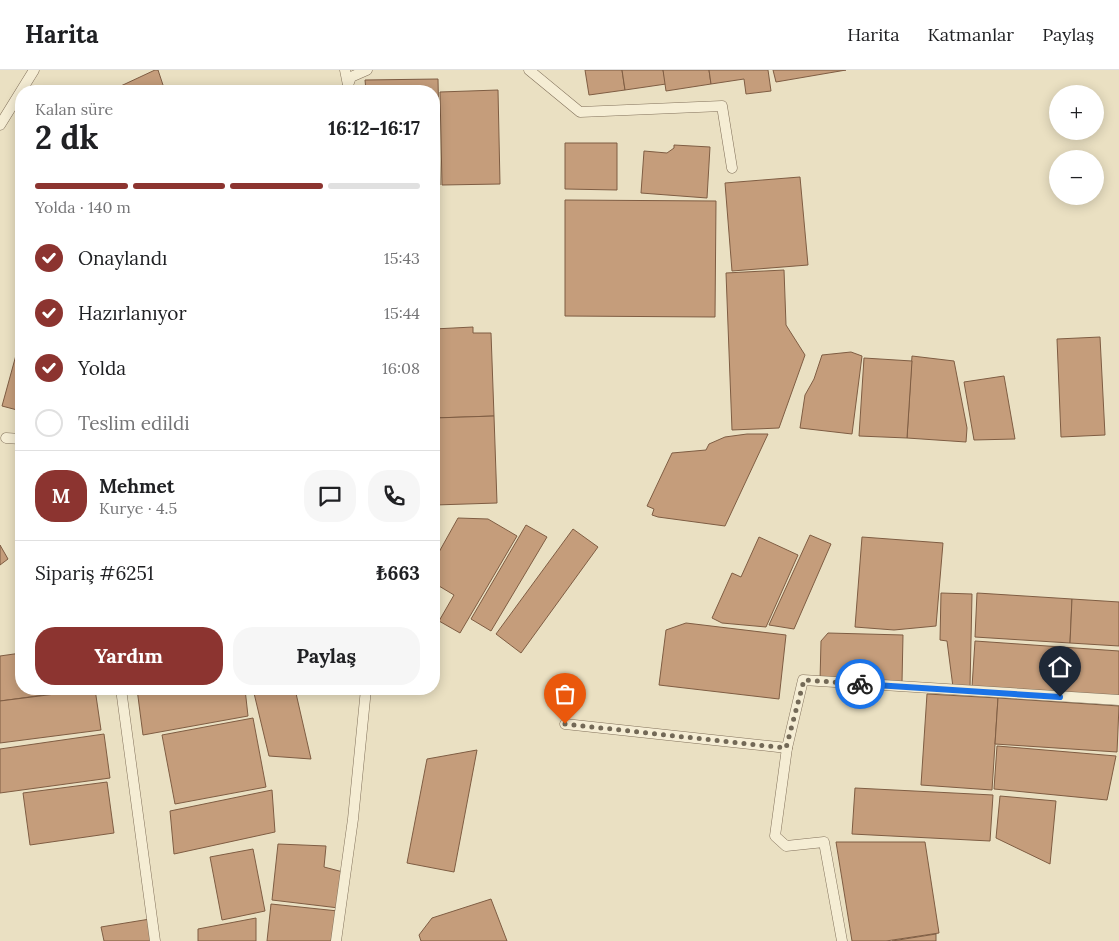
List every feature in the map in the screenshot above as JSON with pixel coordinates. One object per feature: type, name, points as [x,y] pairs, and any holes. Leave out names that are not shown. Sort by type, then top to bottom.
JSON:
[{"type":"street","points":[[25,85],[34,70]]},
{"type":"street","points":[[345,70],[348,85]]},
{"type":"street","points":[[349,85],[351,77],[367,70]]},
{"type":"street","points":[[529,70],[580,112],[722,106],[732,168]]},
{"type":"street","points":[[0,125],[15,101]]},
{"type":"street","points":[[6,438],[15,439]]},
{"type":"street","points":[[842,941],[824,842],[786,846],[775,836],[786,748],[804,680],[1119,700]]},
{"type":"street","points":[[122,695],[156,941]]},
{"type":"street","points":[[336,941],[354,819],[365,695]]},
{"type":"street","points":[[565,724],[786,748]]},
{"type":"building","points":[[158,70],[163,85],[123,85]]},
{"type":"building","points":[[585,70],[622,70],[625,90],[589,95]]},
{"type":"building","points":[[622,70],[663,70],[666,84],[625,90]]},
{"type":"building","points":[[663,70],[709,70],[711,84],[666,91]]},
{"type":"building","points":[[709,70],[768,70],[771,91],[746,94],[744,79],[711,84]]},
{"type":"building","points":[[773,70],[846,70],[776,82]]},
{"type":"building","points":[[438,79],[438,85],[365,85],[365,80]]},
{"type":"building","points":[[498,90],[500,184],[442,185],[440,92]]},
{"type":"building","points":[[565,143],[617,143],[617,190],[565,189]]},
{"type":"building","points":[[674,145],[710,147],[707,198],[641,193],[644,151],[667,153],[674,148]]},
{"type":"building","points":[[800,177],[808,265],[732,271],[725,183]]},
{"type":"building","points":[[565,200],[716,201],[715,317],[565,316]]},
{"type":"building","points":[[784,270],[786,325],[805,355],[779,428],[732,430],[726,273]]},
{"type":"building","points":[[473,327],[473,333],[491,333],[494,416],[440,418],[440,329]]},
{"type":"building","points":[[1100,337],[1105,435],[1061,437],[1057,339]]},
{"type":"building","points":[[851,352],[862,356],[852,434],[800,428],[805,395],[814,379],[822,355]]},
{"type":"building","points":[[912,356],[954,361],[967,428],[966,442],[907,438]]},
{"type":"building","points":[[864,358],[912,361],[907,438],[859,436]]},
{"type":"building","points":[[15,359],[15,409],[2,406]]},
{"type":"building","points":[[1004,376],[1015,439],[974,440],[964,382]]},
{"type":"building","points":[[494,416],[497,503],[440,505],[440,418]]},
{"type":"building","points":[[768,434],[725,526],[652,515],[654,509],[647,506],[672,453],[706,450],[709,444],[725,437]]},
{"type":"building","points":[[458,518],[488,519],[517,536],[460,633],[440,622],[454,595],[440,587],[440,550]]},
{"type":"building","points":[[526,525],[547,537],[491,631],[471,619]]},
{"type":"building","points":[[573,529],[598,547],[521,653],[496,634]]},
{"type":"building","points":[[810,535],[831,544],[794,629],[769,625]]},
{"type":"building","points":[[759,537],[798,555],[766,627],[722,623],[712,618],[732,573],[741,577]]},
{"type":"building","points":[[862,537],[943,543],[936,626],[894,630],[855,627]]},
{"type":"building","points":[[0,545],[8,559],[0,565]]},
{"type":"building","points":[[941,593],[972,594],[970,687],[953,687],[947,641],[940,640]]},
{"type":"building","points":[[977,593],[1072,599],[1070,643],[975,637]]},
{"type":"building","points":[[1072,599],[1119,602],[1119,646],[1070,643]]},
{"type":"building","points":[[686,623],[786,635],[779,699],[659,685],[666,630]]},
{"type":"building","points":[[828,633],[903,635],[902,682],[820,681],[821,641]]},
{"type":"building","points":[[975,641],[1119,651],[1119,696],[972,687]]},
{"type":"building","points":[[15,654],[15,695],[44,695],[0,701],[0,656]]},
{"type":"building","points":[[927,694],[998,698],[992,790],[921,785]]},
{"type":"building","points":[[48,695],[96,695],[101,730],[0,743],[0,701]]},
{"type":"building","points":[[138,695],[246,695],[248,716],[143,735]]},
{"type":"building","points":[[254,695],[296,695],[311,759],[269,756]]},
{"type":"building","points":[[998,698],[1119,706],[1117,752],[995,744]]},
{"type":"building","points":[[253,718],[266,787],[175,804],[162,735]]},
{"type":"building","points":[[104,734],[110,778],[0,793],[0,749]]},
{"type":"building","points":[[997,746],[1116,756],[1107,800],[994,789]]},
{"type":"building","points":[[477,750],[454,872],[407,863],[427,759]]},
{"type":"building","points":[[107,782],[114,833],[30,845],[23,793]]},
{"type":"building","points":[[855,788],[993,795],[990,841],[852,834]]},
{"type":"building","points":[[272,790],[275,832],[174,854],[170,811]]},
{"type":"building","points":[[1000,796],[1056,801],[1050,864],[996,838]]},
{"type":"building","points":[[836,842],[925,842],[939,933],[886,941],[852,941]]},
{"type":"building","points":[[278,844],[326,846],[324,867],[343,872],[339,908],[272,900]]},
{"type":"building","points":[[253,849],[265,911],[222,920],[210,857]]},
{"type":"building","points":[[491,899],[507,941],[421,941],[419,935],[432,918]]},
{"type":"building","points":[[271,904],[338,911],[335,941],[267,941]]},
{"type":"building","points":[[256,918],[256,941],[198,941],[198,929]]},
{"type":"building","points":[[150,919],[154,941],[104,941],[101,927]]},
{"type":"building","points":[[936,934],[936,941],[892,941]]},
{"type":"way so far","points":[[565,724],[786,748],[804,680],[860,684]]},
{"type":"route","points":[[860,684],[1060,697]]}]
